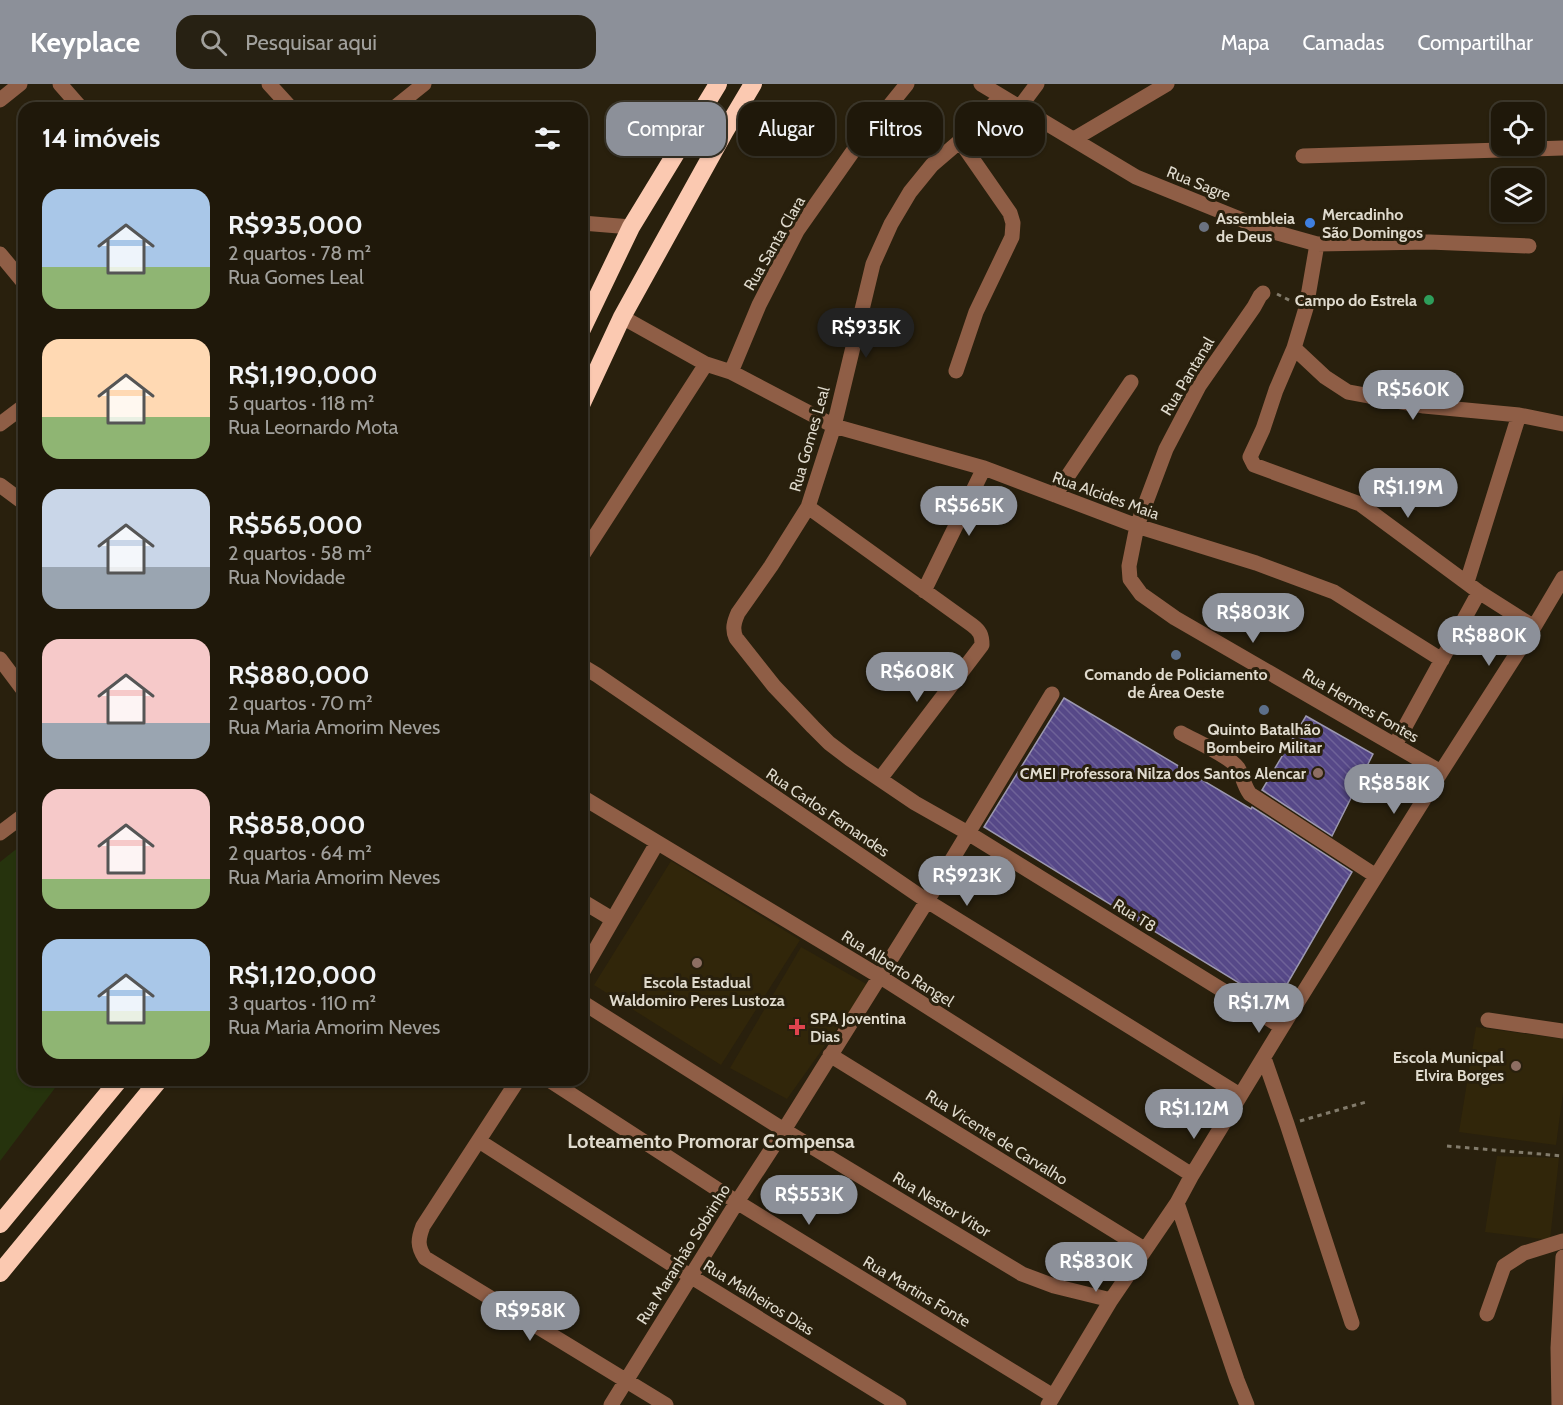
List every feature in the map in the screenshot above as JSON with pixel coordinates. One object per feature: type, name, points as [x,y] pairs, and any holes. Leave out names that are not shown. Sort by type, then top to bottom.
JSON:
[{"type":"highway","points":[[588,390],[622,317],[753,84]]},
{"type":"highway","points":[[588,317],[631,227],[714,85]]},
{"type":"highway","points":[[0,1224],[114,1086]]},
{"type":"highway","points":[[0,1273],[154,1086]]},
{"type":"street","points":[[0,100],[20,84]]},
{"type":"street","points":[[60,84],[76,102]]},
{"type":"street","points":[[269,84],[286,102]]},
{"type":"street","points":[[402,102],[424,84]]},
{"type":"street","name":"Rua Santa Clara","points":[[731,372],[759,306],[797,231],[856,147],[907,84]]},
{"type":"street","name":"Rua Sagre","points":[[981,84],[1010,102]]},
{"type":"street","points":[[1024,102],[1037,84]]},
{"type":"street","points":[[1074,139],[1167,84]]},
{"type":"street","name":"Rua Gomes Leal","points":[[996,102],[1001,96]]},
{"type":"street","name":"Rua Sagre","points":[[1045,123],[1136,177],[1267,230],[1317,244],[1429,242],[1529,246]]},
{"type":"street","name":"Rua Gomes Leal","points":[[736,638],[733,627],[738,613],[808,507],[834,426],[873,264],[891,224],[910,192],[932,165],[955,145]]},
{"type":"street","points":[[1303,156],[1563,148]]},
{"type":"street","points":[[956,371],[976,312],[1012,237],[1013,223],[1010,213],[970,156]]},
{"type":"street","points":[[588,223],[631,227]]},
{"type":"street","points":[[1317,244],[1306,308],[1294,348],[1250,457],[1254,465],[1360,504],[1479,592],[1534,627]]},
{"type":"street","points":[[0,254],[18,276]]},
{"type":"street","name":"Rua Pantanal","points":[[1137,526],[1166,449],[1199,386],[1263,293]]},
{"type":"street","name":"Rua Alcides Maia","points":[[622,317],[706,364],[731,372],[834,426],[984,468],[1137,526],[1256,563],[1334,592],[1442,660]]},
{"type":"street","points":[[1294,348],[1325,377],[1348,392],[1424,406],[1520,415],[1563,424]]},
{"type":"street","points":[[588,547],[706,364]]},
{"type":"street","points":[[1055,495],[1131,382]]},
{"type":"street","points":[[0,424],[18,410]]},
{"type":"street","points":[[1467,582],[1520,415]]},
{"type":"street","points":[[924,591],[984,468]]},
{"type":"street","points":[[0,485],[18,498]]},
{"type":"street","points":[[808,507],[972,625],[980,631],[982,636],[982,645],[880,779]]},
{"type":"street","name":"Rua Hermes Fontes","points":[[1137,526],[1129,566],[1130,579],[1141,594],[1175,618],[1441,772]]},
{"type":"street","points":[[1050,1400],[1111,1300],[1177,1203],[1240,1095],[1563,578]]},
{"type":"street","points":[[1395,746],[1479,592]]},
{"type":"street","name":"Rua T8","points":[[736,638],[774,686],[829,743],[850,759],[915,803],[968,833],[1282,1027]]},
{"type":"street","points":[[0,659],[18,683]]},
{"type":"street","name":"Rua Carlos Fernandes","points":[[588,670],[927,901],[1240,1095]]},
{"type":"street","name":"Rua Maranhão Sobrinho","points":[[612,1405],[690,1276],[927,901],[1052,694]]},
{"type":"street","points":[[1181,733],[1231,761],[1239,769],[1245,788],[1250,794],[1376,876]]},
{"type":"street","name":"Rua Alberto Rangel","points":[[588,801],[879,976],[1192,1175]]},
{"type":"street","points":[[0,833],[18,820]]},
{"type":"street","points":[[588,961],[657,843]]},
{"type":"street","points":[[588,905],[612,919]]},
{"type":"street","name":"Rua Nestor Vitor","points":[[588,1006],[784,1130],[1022,1274],[1054,1286],[1111,1300]]},
{"type":"street","points":[[1488,1020],[1563,1031]]},
{"type":"street","name":"Rua Vicente de Carvalho","points":[[830,1055],[1144,1250]]},
{"type":"street","points":[[1264,1058],[1352,1323]]},
{"type":"street","points":[[514,1086],[423,1226],[419,1236],[420,1251],[425,1258],[666,1405]]},
{"type":"street","name":"Rua Martins Fonte","points":[[558,1086],[1050,1400]]},
{"type":"street","name":"Rua Malheiros Dias","points":[[479,1142],[690,1276],[900,1405]]},
{"type":"street","points":[[1177,1203],[1247,1405]]},
{"type":"street","points":[[1486,1314],[1504,1266],[1524,1252],[1563,1241]]},
{"type":"street","points":[[1559,1405],[1558,1348],[1563,1257]]},
{"type":"path","points":[[1263,293],[1274,293],[1306,308]]},
{"type":"path","points":[[1287,1125],[1366,1102]]},
{"type":"path","points":[[1446,1146],[1563,1156]]},
{"type":"shaded area","name":"Escola Estadual Waldomiro Peres Lustoza","points":[[671,861],[800,940],[721,1065],[594,985]]},
{"type":"shaded area","name":"SPA Joventina Dias","points":[[801,947],[868,985],[787,1099],[730,1068]]},
{"type":"shaded area","name":"Escola Municpal Elvira Borges","points":[[1476,1027],[1563,1039],[1563,1093],[1556,1145],[1459,1132]]},
{"type":"shaded area","points":[[1497,1156],[1559,1158],[1550,1240],[1485,1232]]},
{"type":"green space","points":[[18,848],[18,1086],[56,1086],[0,1161],[0,862]]},
{"type":"building","points":[[1064,698],[1251,809],[1252,807],[1352,872],[1275,1005],[984,827]]},
{"type":"building","name":"CMEI Professora Nilza dos Santos Alencar","points":[[1306,716],[1373,754],[1332,836],[1262,790]]},
{"type":"place","name":"Mercadinho São Domingos","points":[[1310,223]]},
{"type":"place","name":"Assembleia de Deus","points":[[1204,227]]},
{"type":"place","name":"Campo do Estrela","points":[[1429,300]]},
{"type":"place","name":"Comando de Policiamento de Área Oeste","points":[[1176,655]]},
{"type":"place","name":"Quinto Batalhão Bombeiro Militar","points":[[1264,710]]},
{"type":"place","name":"CMEI Professora Nilza dos Santos Alencar","points":[[1318,773]]},
{"type":"place","name":"Escola Estadual Waldomiro Peres Lustoza","points":[[697,963]]},
{"type":"place","name":"SPA Joventina Dias","points":[[797,1027]]},
{"type":"place","name":"Escola Municpal Elvira Borges","points":[[1516,1066]]},
{"type":"district","name":"Loteamento Promorar Compensa","points":[[711,1141]]}]
